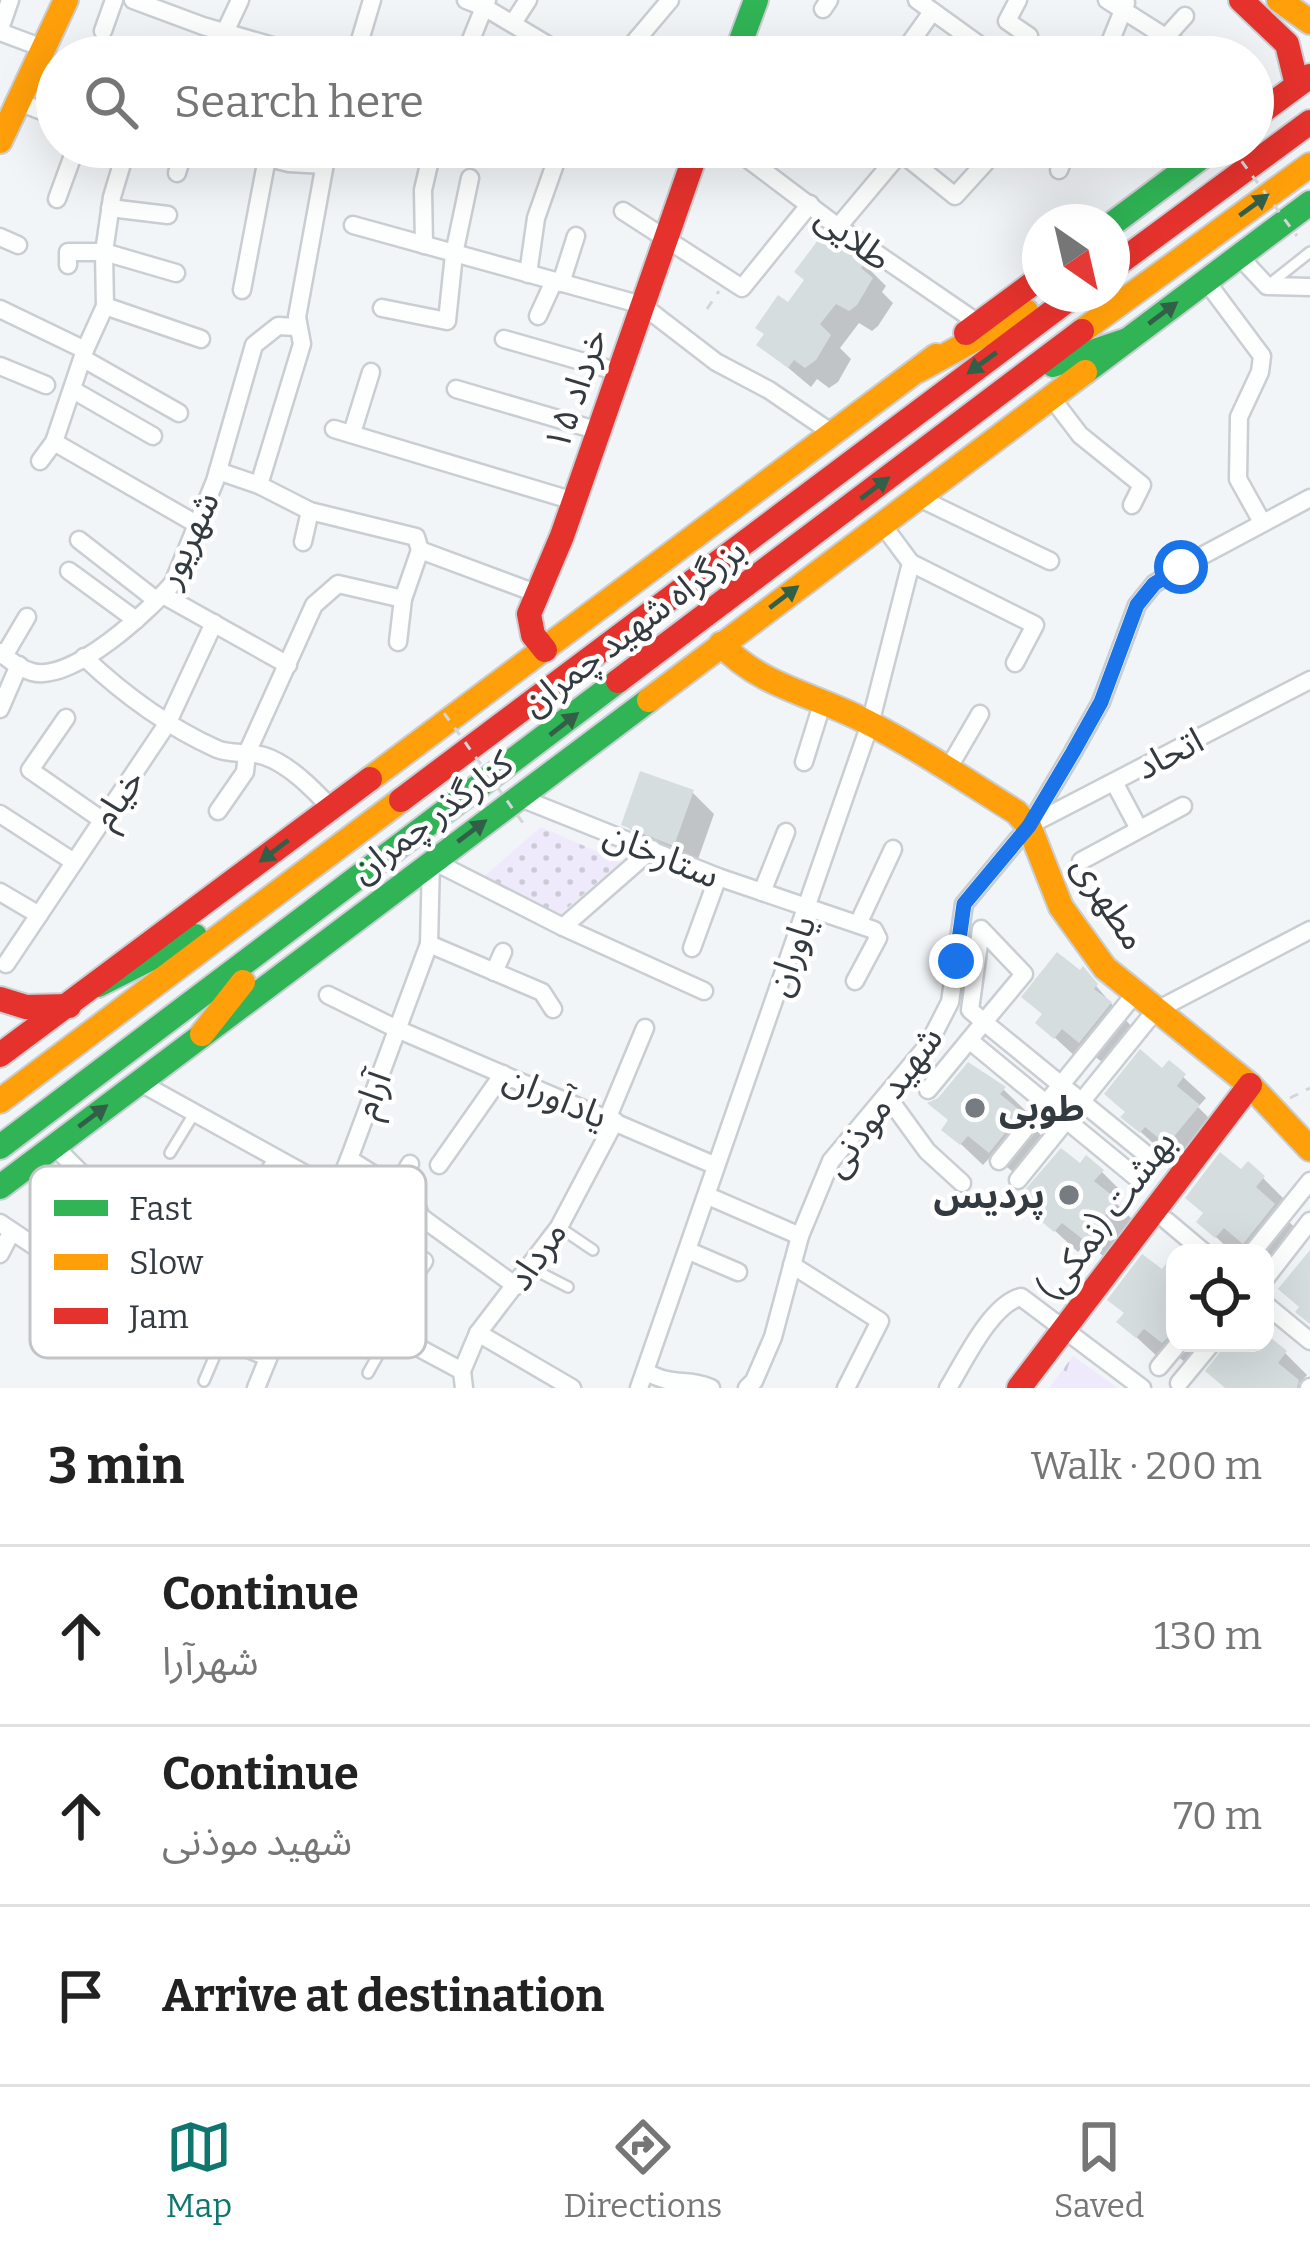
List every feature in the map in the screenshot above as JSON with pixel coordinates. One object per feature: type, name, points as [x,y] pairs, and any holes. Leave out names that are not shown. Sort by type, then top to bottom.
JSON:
[{"type":"main road","points":[[50,36],[66,0]]},
{"type":"main road","points":[[746,36],[756,0]]},
{"type":"main road","points":[[1241,0],[1285,37],[1304,80],[1274,99]]},
{"type":"main road","points":[[1279,0],[1310,22]]},
{"type":"main road","points":[[0,141],[11,107],[36,62]]},
{"type":"main road","points":[[1274,148],[1310,122]]},
{"type":"main road","name":"بزرگراه شهید چمران","points":[[0,1147],[1310,165]]},
{"type":"main road","name":"۱۵ خرداد","points":[[545,650],[533,635],[530,614],[692,168]]},
{"type":"main road","points":[[1130,211],[1187,168]]},
{"type":"main road","points":[[1130,253],[1247,168]]},
{"type":"main road","name":"کنارگذر چمران","points":[[0,1186],[1310,202]]},
{"type":"main road","name":"کنارگذر چمران","points":[[0,1055],[1022,291]]},
{"type":"main road","points":[[919,370],[1025,312]]},
{"type":"main road","name":"بزرگراه شهید چمران","points":[[0,1101],[1052,312]]},
{"type":"main road","points":[[1020,379],[1127,340]]},
{"type":"main road","points":[[722,644],[740,668],[870,724],[1016,812],[1029,826]]},
{"type":"main road","name":"مطهری","points":[[1029,826],[1061,907],[1106,968],[1250,1085],[1310,1149]]},
{"type":"main road","points":[[98,986],[274,894]]},
{"type":"main road","points":[[202,1034],[268,950]]},
{"type":"main road","points":[[0,999],[26,1007],[69,1006]]},
{"type":"main road","name":"بهشت (نمکی)","points":[[1019,1388],[1250,1085]]},
{"type":"street","points":[[10,0],[0,31],[36,45]]},
{"type":"street","points":[[103,31],[114,0]]},
{"type":"street","points":[[225,32],[240,0]]},
{"type":"street","points":[[362,36],[373,0]]},
{"type":"street","points":[[466,0],[486,3],[532,36]]},
{"type":"street","points":[[512,23],[528,0]]},
{"type":"street","points":[[640,36],[670,0]]},
{"type":"street","points":[[1018,0],[1006,21],[1029,36]]},
{"type":"street","points":[[141,1],[239,36]]},
{"type":"street","points":[[473,36],[486,3]]},
{"type":"street","points":[[1110,36],[1119,3],[1165,36]]},
{"type":"street","points":[[910,36],[924,6],[966,36]]},
{"type":"street","points":[[1167,36],[1185,16]]},
{"type":"street","points":[[57,199],[68,168]]},
{"type":"street","points":[[40,460],[54,442],[105,306],[104,252],[121,168]]},
{"type":"street","points":[[178,173],[179,168]]},
{"type":"street","points":[[242,290],[265,168]]},
{"type":"street","points":[[259,485],[302,344],[296,327],[324,168]]},
{"type":"street","points":[[424,245],[422,190],[428,168]]},
{"type":"street","points":[[528,274],[536,218],[553,168]]},
{"type":"street","name":"طلایی","points":[[761,168],[978,323]]},
{"type":"street","points":[[838,227],[883,168]]},
{"type":"street","points":[[922,168],[958,196],[981,168]]},
{"type":"street","points":[[382,308],[447,321],[454,254],[470,178]]},
{"type":"street","points":[[623,211],[726,280],[744,286],[810,204]]},
{"type":"street","points":[[110,208],[168,215]]},
{"type":"street","points":[[353,225],[642,305],[689,344],[835,435]]},
{"type":"street","points":[[538,316],[576,236]]},
{"type":"street","points":[[0,237],[18,244]]},
{"type":"street","points":[[68,265],[68,252],[104,252],[176,273]]},
{"type":"street","points":[[1239,256],[1267,286],[1310,287]]},
{"type":"street","points":[[1206,281],[1262,356],[1260,372],[1239,417],[1238,479],[1262,522]]},
{"type":"street","points":[[105,306],[201,339]]},
{"type":"street","points":[[0,309],[179,413]]},
{"type":"street","name":"شهریور","points":[[8,658],[31,672],[49,673],[84,657],[136,620],[173,584],[218,471],[254,345],[278,326],[296,327]]},
{"type":"street","points":[[504,339],[619,372]]},
{"type":"street","points":[[0,366],[46,385]]},
{"type":"street","points":[[371,372],[343,431],[574,501]]},
{"type":"street","points":[[456,389],[599,431]]},
{"type":"street","points":[[73,390],[153,436]]},
{"type":"street","points":[[1051,397],[1080,435],[1142,484],[1132,505]]},
{"type":"street","points":[[54,442],[198,525]]},
{"type":"street","points":[[218,471],[310,511],[416,537],[420,550],[403,599],[398,642]]},
{"type":"street","points":[[917,497],[1050,561]]},
{"type":"street","points":[[1029,826],[1101,702],[1137,605],[1154,584],[1310,498]]},
{"type":"street","points":[[303,542],[310,511]]},
{"type":"street","points":[[882,524],[911,563],[1035,625],[1015,663]]},
{"type":"street","points":[[79,540],[160,598],[288,665]]},
{"type":"street","points":[[420,550],[538,595]]},
{"type":"street","name":"یاوران","points":[[642,1380],[870,724],[911,563]]},
{"type":"street","points":[[69,571],[136,620]]},
{"type":"street","points":[[218,811],[245,772],[247,753],[314,605],[338,584],[403,599]]},
{"type":"street","points":[[0,709],[8,658],[27,617]]},
{"type":"street","name":"خیام","points":[[7,952],[38,915],[166,724],[214,623]]},
{"type":"street","points":[[84,657],[166,724],[224,752],[268,757],[308,784],[331,808]]},
{"type":"street","name":"اتحاد","points":[[1029,826],[1310,680]]},
{"type":"street","points":[[804,762],[823,701]]},
{"type":"street","points":[[948,770],[980,714]]},
{"type":"street","points":[[66,718],[30,770],[102,820]]},
{"type":"street","points":[[1114,782],[1139,829]]},
{"type":"street","name":"ستارخان","points":[[518,797],[718,877],[858,924]]},
{"type":"street","points":[[1081,860],[1183,806]]},
{"type":"street","points":[[0,814],[74,862]]},
{"type":"street","name":"شهید موذنی","points":[[747,1388],[773,1337],[800,1236],[832,1161],[928,1045],[950,1002],[964,904],[1029,826]]},
{"type":"street","points":[[762,892],[786,832]]},
{"type":"street","points":[[563,928],[652,849]]},
{"type":"street","points":[[855,980],[878,938],[874,930],[858,924],[893,849]]},
{"type":"street","points":[[431,860],[563,928],[704,991]]},
{"type":"street","name":"آرام","points":[[346,1166],[429,944],[431,860]]},
{"type":"street","points":[[692,948],[718,877]]},
{"type":"street","points":[[0,892],[38,915]]},
{"type":"street","points":[[928,1090],[968,1040],[984,1022],[1024,974],[981,929],[970,1010],[984,1022],[1061,1085],[1081,1102],[1153,1160],[1138,1179],[968,1040]]},
{"type":"street","points":[[1018,1180],[1155,1011],[1310,930]]},
{"type":"street","points":[[429,944],[542,992],[553,1009]]},
{"type":"street","points":[[494,972],[503,952]]},
{"type":"street","name":"یادآوران","points":[[328,995],[714,1165]]},
{"type":"street","points":[[999,1161],[1134,995]]},
{"type":"street","name":"مرداد","points":[[463,1379],[478,1333],[559,1226],[611,1119],[645,1028]]},
{"type":"street","points":[[439,1165],[503,1074]]},
{"type":"street","points":[[139,1082],[292,1166]]},
{"type":"street","points":[[887,1096],[927,1151],[962,1183]]},
{"type":"street","points":[[54,1146],[74,1166]]},
{"type":"street","points":[[349,1159],[360,1166]]},
{"type":"street","points":[[1259,1244],[1310,1180]]},
{"type":"street","points":[[709,1196],[800,1236]]},
{"type":"street","points":[[426,1220],[516,1286]]},
{"type":"street","points":[[1167,1221],[1194,1244]]},
{"type":"street","points":[[1274,1267],[1310,1221]]},
{"type":"street","points":[[0,1254],[6,1228]]},
{"type":"street","points":[[689,1251],[738,1272]]},
{"type":"street","points":[[792,1265],[880,1321],[846,1388]]},
{"type":"street","points":[[948,1388],[996,1312],[1021,1297],[1142,1388]]},
{"type":"street","points":[[1274,1311],[1310,1341]]},
{"type":"street","points":[[478,1333],[572,1388]]},
{"type":"street","points":[[1159,1367],[1172,1352]]},
{"type":"street","points":[[1179,1383],[1205,1352]]},
{"type":"street","points":[[426,1356],[463,1379]]},
{"type":"street","name":"آرام","points":[[256,1388],[267,1358]]},
{"type":"street","points":[[642,1380],[711,1388]]},
{"type":"lane","points":[[1267,286],[1310,252]]},
{"type":"lane","points":[[170,1153],[195,1112]]},
{"type":"lane","points":[[268,1166],[275,1156]]},
{"type":"lane","points":[[559,1226],[593,1250]]},
{"type":"lane","points":[[530,1267],[568,1287]]},
{"type":"lane","points":[[204,1381],[214,1358]]},
{"type":"lane","points":[[368,1373],[373,1358]]},
{"type":"path","points":[[1247,168],[1297,236]]},
{"type":"path","points":[[707,309],[726,280]]},
{"type":"path","points":[[444,713],[523,823]]},
{"type":"path","points":[[1272,1107],[1310,1088]]},
{"type":"green space","points":[[541,827],[621,862],[550,923],[475,884]]},
{"type":"green space","points":[[1073,1356],[1118,1388],[1049,1388]]},
{"type":"building","points":[[824,232],[866,262],[861,268],[873,278],[857,305],[849,311],[836,304],[820,324],[831,335],[816,360],[805,368],[794,360],[788,368],[756,345],[764,334],[755,328],[778,295],[788,302],[804,280],[794,272]]},
{"type":"building","points":[[640,771],[694,790],[674,846],[621,825]]},
{"type":"building","points":[[1057,952],[1080,970],[1083,966],[1098,984],[1094,989],[1112,1002],[1079,1043],[1062,1029],[1054,1039],[1035,1023],[1042,1014],[1021,997]]},
{"type":"building","points":[[1140,1049],[1162,1068],[1169,1060],[1186,1074],[1177,1086],[1200,1105],[1167,1145],[1145,1127],[1140,1133],[1120,1117],[1125,1112],[1104,1094]]},
{"type":"building","name":"طوبی","points":[[968,1062],[1006,1087],[1000,1094],[1022,1112],[989,1153],[968,1136],[960,1145],[941,1130],[948,1120],[927,1103],[938,1098]]},
{"type":"building","name":"پردیس","points":[[1061,1148],[1080,1163],[1086,1155],[1104,1170],[1094,1181],[1118,1200],[1085,1241],[1062,1223],[1054,1232],[1035,1216],[1042,1207],[1023,1192]]},
{"type":"building","points":[[1220,1152],[1241,1169],[1248,1161],[1265,1176],[1256,1187],[1275,1204],[1243,1244],[1224,1228],[1215,1238],[1196,1222],[1203,1213],[1185,1198]]},
{"type":"building","points":[[1310,1250],[1310,1324],[1278,1289]]},
{"type":"building","points":[[1142,1254],[1162,1269],[1166,1264],[1166,1339],[1162,1343],[1144,1329],[1136,1338],[1116,1322],[1124,1313],[1107,1300]]},
{"type":"building","points":[[1274,1340],[1287,1351],[1278,1363],[1299,1380],[1297,1388],[1225,1388],[1205,1371],[1220,1352],[1274,1352]]},
{"type":"traffic: fast","points":[[743,36],[756,0]]},
{"type":"traffic: fast","points":[[1130,211],[1187,168]]},
{"type":"traffic: fast","points":[[1085,372],[1310,203]]},
{"type":"traffic: fast","points":[[1053,365],[1127,340]]},
{"type":"traffic: fast","points":[[0,1147],[618,681]]},
{"type":"traffic: fast","points":[[0,1187],[649,700]]},
{"type":"traffic: fast","points":[[98,985],[195,936]]},
{"type":"traffic: slow","points":[[49,36],[66,0]]},
{"type":"traffic: slow","points":[[1279,0],[1310,22]]},
{"type":"traffic: slow","points":[[0,141],[36,64]]},
{"type":"traffic: slow","points":[[1082,331],[1310,165]]},
{"type":"traffic: slow","points":[[919,370],[1024,312]]},
{"type":"traffic: slow","points":[[370,779],[936,356]]},
{"type":"traffic: slow","points":[[649,700],[1085,372]]},
{"type":"traffic: slow","points":[[721,644],[752,670],[881,729],[1016,812],[1029,826],[1061,907],[1105,968],[1250,1085],[1310,1149]]},
{"type":"traffic: slow","points":[[0,1101],[401,800]]},
{"type":"traffic: slow","points":[[202,1034],[243,982]]},
{"type":"traffic: jam","points":[[1241,0],[1287,44],[1297,85]]},
{"type":"traffic: jam","points":[[1274,103],[1310,76]]},
{"type":"traffic: jam","points":[[1274,149],[1310,122]]},
{"type":"traffic: jam","points":[[545,650],[533,635],[529,614],[562,536],[691,168]]},
{"type":"traffic: jam","points":[[1130,255],[1248,168]]},
{"type":"traffic: jam","points":[[966,333],[1022,291]]},
{"type":"traffic: jam","points":[[401,800],[1052,312]]},
{"type":"traffic: jam","points":[[618,681],[1082,331]]},
{"type":"traffic: jam","points":[[0,1055],[370,779]]},
{"type":"traffic: jam","points":[[0,999],[26,1007],[69,1006]]},
{"type":"traffic: jam","points":[[1019,1388],[1250,1085]]},
{"type":"place","name":"طوبی","points":[[975,1108]]},
{"type":"place","name":"پردیس","points":[[1069,1195]]},
{"type":"route","points":[[956,961],[964,904],[1029,826],[1073,752],[1101,702],[1137,605],[1154,584],[1181,567]]}]
